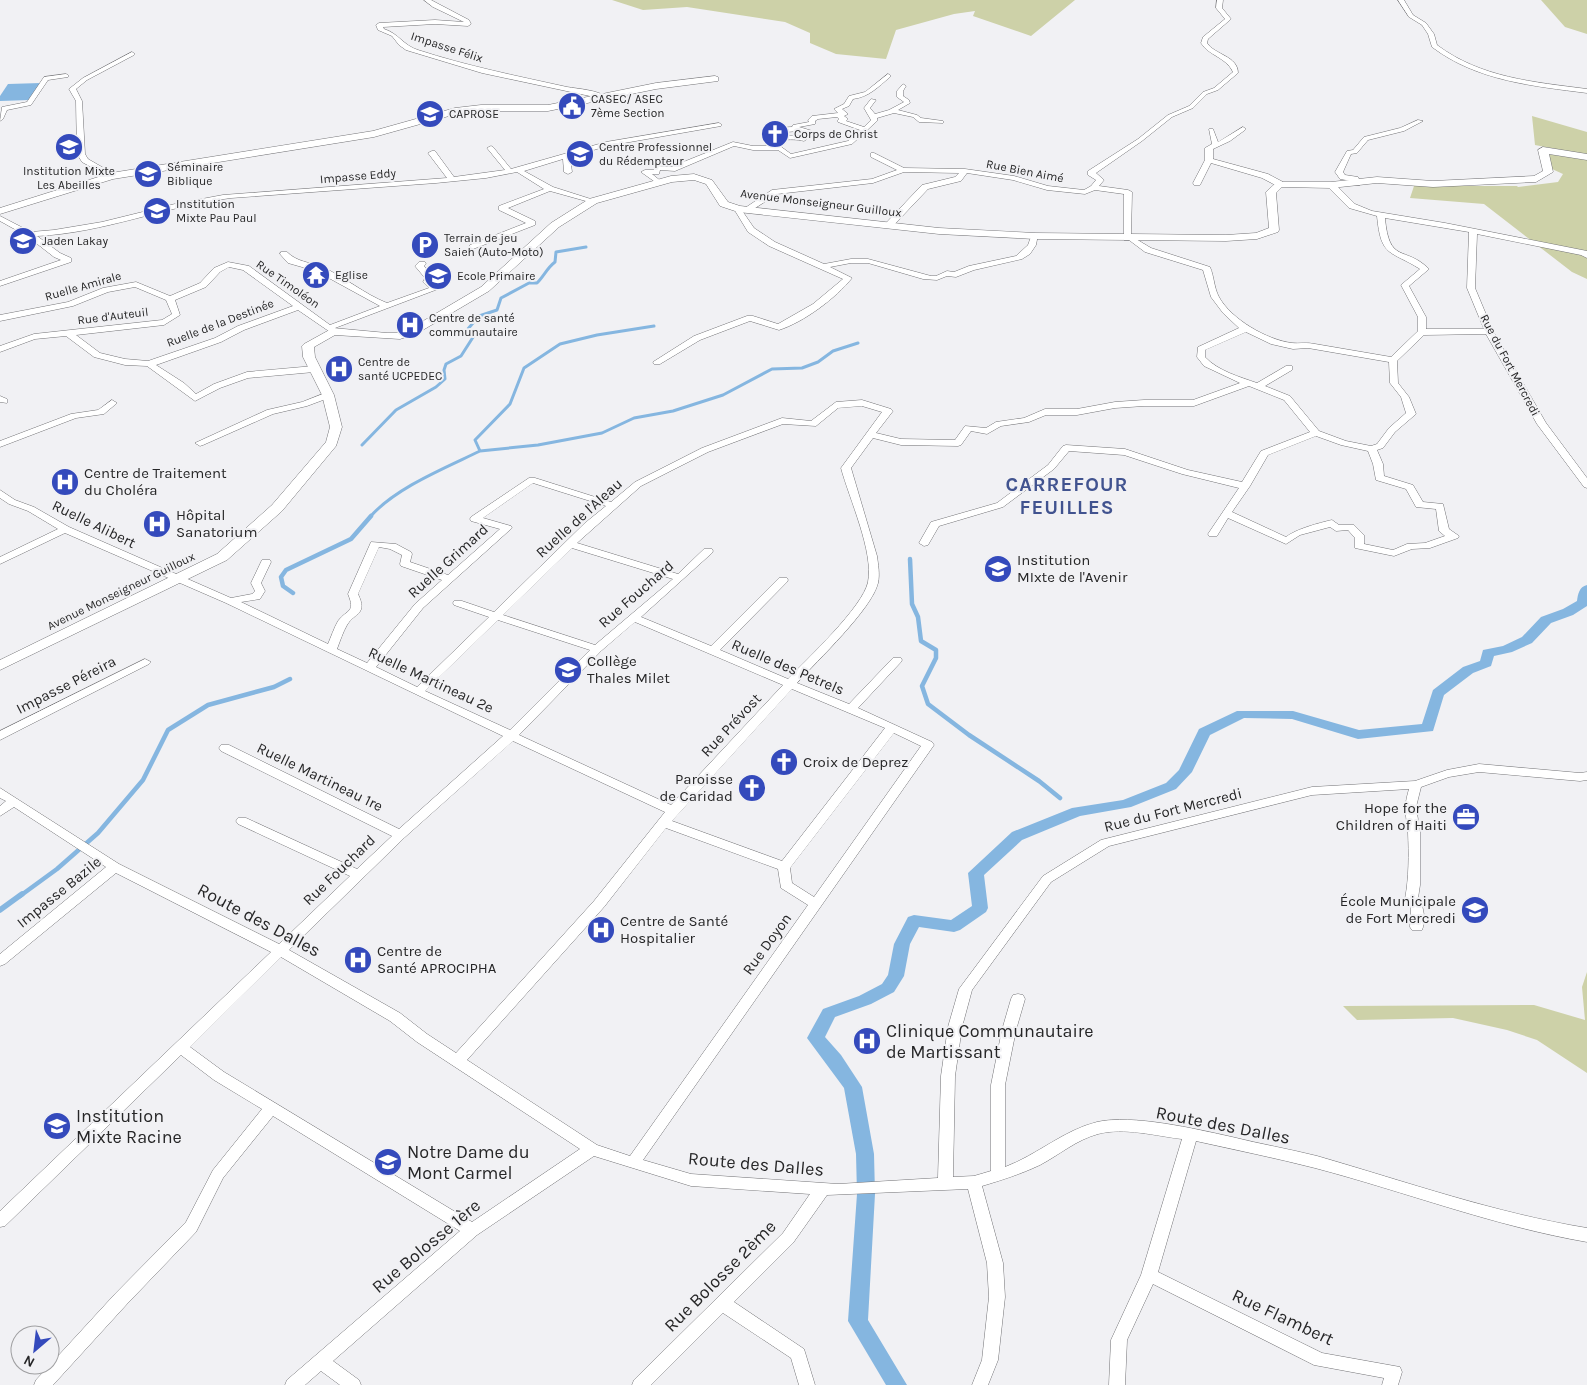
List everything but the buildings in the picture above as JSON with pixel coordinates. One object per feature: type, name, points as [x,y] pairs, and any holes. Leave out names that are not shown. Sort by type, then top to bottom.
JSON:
[{"type":"street","name":"Impasse Félix","points":[[427,0],[435,6],[468,22],[468,24],[435,22],[379,25],[381,30],[396,35],[405,47],[441,59],[520,80],[571,88],[604,97]]},
{"type":"street","points":[[1094,188],[1100,180],[1091,173],[1181,110],[1191,106],[1205,93],[1216,89],[1236,72],[1233,64],[1223,55],[1208,50],[1204,43],[1205,38],[1228,18],[1220,10],[1218,4],[1220,0]]},
{"type":"street","points":[[1401,0],[1411,16],[1424,24],[1431,34],[1434,46],[1466,66],[1490,76],[1508,80],[1587,91]]},
{"type":"street","points":[[111,176],[85,160],[81,154],[79,101],[72,89],[85,78],[132,54]]},
{"type":"street","points":[[0,119],[4,108],[29,104],[46,78],[66,76]]},
{"type":"street","points":[[796,128],[795,126],[813,123],[811,120],[814,118],[845,114],[837,109],[847,105],[851,97],[861,97],[870,92],[888,76]]},
{"type":"street","points":[[0,211],[111,176],[142,169],[374,134],[456,111],[481,108],[522,110],[548,108],[656,86],[715,79]]},
{"type":"street","points":[[872,116],[906,105],[907,101],[900,97],[900,91],[903,86]]},
{"type":"street","points":[[658,182],[645,172],[656,172],[658,168],[672,169],[733,144],[753,148],[780,148],[788,153],[787,156],[850,144],[875,120],[867,107],[873,100]]},
{"type":"street","points":[[1176,101],[1181,110]]},
{"type":"street","points":[[872,116],[894,111],[916,116],[919,120],[941,122]]},
{"type":"street","points":[[838,116],[844,119],[840,121],[864,129]]},
{"type":"street","points":[[1357,182],[1355,179],[1343,177],[1339,172],[1349,152],[1355,152],[1366,138],[1402,130],[1420,121]]},
{"type":"street","name":"Impasse Eddy","points":[[30,234],[47,234],[80,229],[223,196],[272,195],[452,179],[514,171],[606,144],[720,125]]},
{"type":"street","points":[[804,139],[784,136],[778,138],[770,137],[767,133],[768,130],[796,128],[814,133]]},
{"type":"street","points":[[1197,183],[1209,160],[1209,148],[1228,140],[1243,129]]},
{"type":"street","points":[[1211,130],[1216,145]]},
{"type":"street","points":[[491,148],[514,171],[550,189],[593,201]]},
{"type":"street","points":[[1209,160],[1265,176],[1280,184],[1331,185],[1377,180],[1399,180],[1433,184],[1536,179],[1548,172],[1543,150],[1587,157]]},
{"type":"street","points":[[432,154],[452,179]]},
{"type":"street","points":[[566,155],[568,172]]},
{"type":"street","points":[[874,155],[903,170]]},
{"type":"street","name":"Rue Bien Aimé","points":[[742,209],[775,192],[873,182],[903,170],[965,171],[1014,178],[1047,188],[1085,192],[1094,188],[1128,192],[1129,238]]},
{"type":"street","points":[[889,225],[925,187],[958,178],[965,171]]},
{"type":"street","name":"Avenue Monseigneur Guilloux","points":[[0,666],[222,557],[277,508],[332,443],[336,428],[328,395],[309,357],[308,346],[332,329],[387,336],[400,336],[412,332],[485,289],[555,225],[593,201],[658,182],[694,177],[709,182],[724,204],[742,209],[939,231],[1129,238],[1236,237],[1257,236],[1274,230],[1271,192],[1280,184]]},
{"type":"street","points":[[1331,185],[1352,206],[1381,215],[1528,240],[1584,253],[1587,256]]},
{"type":"street","points":[[473,247],[532,223],[502,208],[550,189]]},
{"type":"street","points":[[657,362],[697,338],[750,318],[779,327],[805,314],[833,295],[848,278],[772,244],[758,235],[751,230],[742,209]]},
{"type":"street","points":[[1381,215],[1384,241],[1396,254],[1419,264],[1425,270],[1406,285],[1422,317],[1422,332]]},
{"type":"street","points":[[0,218],[30,234],[57,255],[68,260],[0,284]]},
{"type":"street","name":"Rue du Fort Mercredi","points":[[1473,231],[1470,288],[1489,331],[1542,424],[1587,485]]},
{"type":"street","points":[[822,267],[844,262],[866,261],[902,269],[919,276],[936,278],[947,273],[953,275],[973,267],[1010,261],[1029,251],[1034,244],[1035,236]]},
{"type":"street","points":[[1129,238],[1148,250],[1207,269],[1215,297],[1226,311],[1245,329]]},
{"type":"street","points":[[284,254],[291,260],[321,270],[354,287],[370,299],[386,306]]},
{"type":"street","name":"Rue Timoléon","points":[[170,299],[204,285],[217,270],[228,264],[246,268],[332,329]]},
{"type":"street","points":[[332,329],[386,306],[434,289],[428,282],[429,278],[419,266],[422,264]]},
{"type":"street","name":"Ruelle Amirale","points":[[0,318],[70,304],[106,290],[136,284],[170,299]]},
{"type":"street","name":"Rue d'Auteuil","points":[[0,349],[34,337],[164,322],[176,315],[170,299]]},
{"type":"street","name":"Ruelle de la Destinée","points":[[149,364],[218,340],[241,328],[300,306]]},
{"type":"street","points":[[1393,360],[1308,345],[1293,346],[1274,342],[1253,330],[1245,329],[1201,349],[1201,357],[1207,364],[1225,374],[1287,398],[1316,433],[1344,443],[1372,449],[1380,446],[1392,430],[1411,414],[1405,397],[1394,383],[1393,360],[1422,332],[1489,331]]},
{"type":"street","points":[[68,333],[97,355],[125,362],[149,364],[181,384],[195,398],[217,386],[247,376],[314,369]]},
{"type":"street","points":[[870,435],[900,442],[958,443],[968,428],[987,430],[999,424],[1026,420],[1044,412],[1077,412],[1115,405],[1144,403],[1194,404],[1253,385],[1289,368]]},
{"type":"street","points":[[200,442],[270,412],[304,404],[328,395]]},
{"type":"street","points":[[0,444],[65,419],[100,412],[112,403]]},
{"type":"street","name":"Ruelle de l'Aleau","points":[[418,692],[612,504],[638,484],[705,450],[782,421],[813,424],[836,405],[862,403],[877,406]]},
{"type":"street","name":"Rue Prévost","points":[[458,1061],[469,1046],[599,904],[663,822],[861,607],[873,583],[868,545],[846,468],[888,411],[877,406]]},
{"type":"street","points":[[1214,534],[1264,453],[1316,433]]},
{"type":"street","points":[[924,543],[936,524],[1000,505],[1028,482],[1051,467],[1066,448],[1125,452],[1184,472],[1245,486]]},
{"type":"street","points":[[1226,514],[1286,541],[1298,532],[1305,532],[1325,525],[1332,524],[1336,528],[1350,527],[1360,537],[1359,546],[1394,553],[1411,546],[1426,546],[1454,536],[1444,530],[1440,506],[1418,505],[1410,487],[1378,478],[1378,464],[1372,449]]},
{"type":"street","name":"Ruelle Grimard","points":[[369,668],[419,606],[507,528],[475,519],[532,480],[612,504]]},
{"type":"street","name":"Ruelle Alibert","points":[[0,493],[12,502],[31,509],[65,529],[176,579]]},
{"type":"street","points":[[0,509],[12,502]]},
{"type":"street","points":[[0,561],[65,529]]},
{"type":"street","points":[[331,650],[343,622],[354,614],[358,603],[353,594],[375,544],[392,546],[407,554],[405,564],[449,578]]},
{"type":"street","points":[[570,544],[680,578]]},
{"type":"street","name":"Rue Fouchard","points":[[0,1221],[400,835],[512,735],[597,649],[635,618],[708,551]]},
{"type":"street","points":[[230,601],[256,597],[260,591],[256,583],[266,562]]},
{"type":"street","name":"Ruelle Martineau 2e","points":[[176,579],[230,601],[418,692],[673,811]]},
{"type":"street","points":[[712,652],[783,580]]},
{"type":"street","points":[[458,603],[597,649]]},
{"type":"street","name":"Ruelle des Petrels","points":[[635,618],[892,727],[928,745]]},
{"type":"street","points":[[851,710],[897,660]]},
{"type":"street","name":"Impasse Péreira","points":[[0,736],[145,662]]},
{"type":"street","points":[[816,904],[786,885],[784,867],[892,727]]},
{"type":"street","name":"Rue Doyon","points":[[633,1163],[756,986],[928,745]]},
{"type":"street","name":"Ruelle Martineau 1re","points":[[225,748],[400,835]]},
{"type":"street","name":"Rue du Fort Mercredi","points":[[945,1184],[948,1076],[955,1027],[966,988],[1047,878],[1105,843],[1114,840],[1312,792],[1416,785],[1447,774],[1479,768],[1580,777],[1587,776]]},
{"type":"street","points":[[1416,785],[1410,807],[1414,850],[1414,885],[1411,899],[1417,906],[1417,926]]},
{"type":"street","name":"Route des Dalles","points":[[0,792],[77,844],[110,863],[279,950],[395,1017],[422,1038],[592,1149],[692,1180],[822,1190],[974,1182],[998,1176],[1036,1160],[1075,1137],[1098,1128],[1124,1126],[1191,1134],[1315,1162],[1451,1203],[1540,1227],[1587,1235]]},
{"type":"street","points":[[0,812],[14,802]]},
{"type":"street","points":[[242,821],[358,875]]},
{"type":"street","points":[[663,822],[784,867]]},
{"type":"street","name":"Impasse Bazile","points":[[0,961],[110,863]]},
{"type":"street","points":[[998,1176],[998,1085],[1009,1030],[1018,999]]},
{"type":"street","points":[[180,1048],[219,1076],[472,1230]]},
{"type":"street","points":[[42,1385],[121,1299],[191,1227],[218,1174],[271,1108]]},
{"type":"street","points":[[1117,1385],[1118,1340],[1149,1275],[1191,1134]]},
{"type":"street","name":"Rue Bolosse 1ère","points":[[293,1385],[472,1230],[592,1149]]},
{"type":"street","points":[[974,1182],[995,1263],[997,1297],[990,1360],[980,1385]]},
{"type":"street","name":"Rue Bolosse 2ème","points":[[640,1385],[788,1238],[822,1190]]},
{"type":"street","name":"Rue Flambert","points":[[1149,1275],[1320,1360],[1394,1372],[1390,1385]]},
{"type":"street","points":[[722,1303],[798,1354],[807,1385]]},
{"type":"street","points":[[320,1361],[353,1385]]},
{"type":"green space","points":[[612,0],[1075,0],[1031,36],[973,16],[975,11],[954,14],[896,30],[886,59],[836,54],[810,43],[810,33],[785,22],[687,7],[643,10]]},
{"type":"green space","points":[[1541,0],[1587,0],[1587,34],[1565,27]]},
{"type":"green space","points":[[1532,116],[1587,132],[1587,155],[1535,145]]},
{"type":"green space","points":[[1548,154],[1587,160],[1587,279],[1572,272],[1484,204],[1410,198],[1414,186],[1518,187],[1558,182],[1563,174],[1552,169]]},
{"type":"green space","points":[[1587,972],[1587,1073],[1537,1040],[1507,1030],[1453,1018],[1357,1020],[1343,1006],[1534,1005],[1585,1020],[1582,987]]},
{"type":"water","points":[[41,83],[30,100],[0,101],[0,96],[8,84]]},
{"type":"waterway","points":[[362,445],[396,410],[436,387],[445,379],[444,370],[446,364],[461,356],[477,331],[467,330],[479,316],[497,310],[501,298],[529,283],[537,283],[555,262],[556,252],[586,247]]},
{"type":"waterway","points":[[480,451],[475,440],[510,404],[524,368],[560,344],[597,335],[654,326]]},
{"type":"waterway","points":[[480,451],[538,445],[602,433],[634,418],[673,411],[723,395],[772,369],[802,368],[818,362],[833,351],[858,343]]},
{"type":"waterway","points":[[371,516],[380,507],[407,488],[480,451]]},
{"type":"waterway","points":[[293,593],[283,586],[281,577],[286,570],[351,539],[371,516]]},
{"type":"waterway","points":[[910,559],[912,604],[918,617],[921,641],[936,650],[936,658],[922,686],[928,704],[969,735],[1039,781],[1060,798]]},
{"type":"waterway","points":[[897,1385],[858,1321],[866,1194],[865,1154],[853,1087],[835,1060],[816,1038],[829,1013],[865,1000],[888,988],[896,976],[902,944],[914,921],[954,926],[980,908],[976,873],[1017,836],[1077,812],[1126,804],[1171,786],[1185,772],[1204,732],[1242,714],[1293,715],[1358,735],[1428,728],[1438,693],[1468,670],[1486,663],[1488,653],[1507,649],[1527,640],[1546,620],[1568,612],[1583,603],[1584,593],[1587,589]]},
{"type":"waterway","points":[[20,896],[57,869],[98,833],[143,780],[168,730],[208,705],[274,687],[290,679]]},
{"type":"waterway","points":[[0,910],[22,894]]},
{"type":"place","name":"CASEC/ ASEC 7ème Section","points":[[572,106]]},
{"type":"place","name":"CAPROSE","points":[[430,114]]},
{"type":"place","name":"Corps de Christ","points":[[775,134]]},
{"type":"place","name":"Institution Mixte Les Abeilles","points":[[69,147]]},
{"type":"place","name":"Centre Professionnel du Rédempteur","points":[[580,154]]},
{"type":"place","name":"Séminaire Biblique","points":[[148,174]]},
{"type":"place","name":"Institution Mixte Pau Paul","points":[[157,211]]},
{"type":"place","name":"Jaden Lakay","points":[[23,241]]},
{"type":"place","name":"Terrain de jeu Saieh (Auto-Moto)","points":[[425,245]]},
{"type":"place","name":"Eglise","points":[[316,275]]},
{"type":"place","name":"Ecole Primaire","points":[[438,276]]},
{"type":"place","name":"Centre de santé communautaire","points":[[410,325]]},
{"type":"place","name":"Centre de santé UCPEDEC","points":[[339,369]]},
{"type":"place","name":"Centre de Traitement du Choléra","points":[[65,482]]},
{"type":"place","name":"Hôpital Sanatorium","points":[[157,524]]},
{"type":"place","name":"Institution MIxte de l'Avenir","points":[[998,569]]},
{"type":"place","name":"Collège Thales Milet","points":[[568,670]]},
{"type":"place","name":"Croix de Deprez","points":[[784,762]]},
{"type":"place","name":"Paroisse de Caridad","points":[[752,788]]},
{"type":"place","name":"Hope for the Children of Haiti","points":[[1466,817]]},
{"type":"place","name":"École Municipale de Fort Mercredi","points":[[1475,910]]},
{"type":"place","name":"Centre de Santé Hospitalier","points":[[601,930]]},
{"type":"place","name":"Centre de Santé APROCIPHA","points":[[358,960]]},
{"type":"place","name":"Clinique Communautaire de Martissant","points":[[867,1041]]},
{"type":"place","name":"Institution Mixte Racine","points":[[57,1126]]},
{"type":"place","name":"Notre Dame du Mont Carmel","points":[[388,1162]]},
{"type":"district","name":"CARREFOUR FEUILLES","points":[[1067,496]]}]
